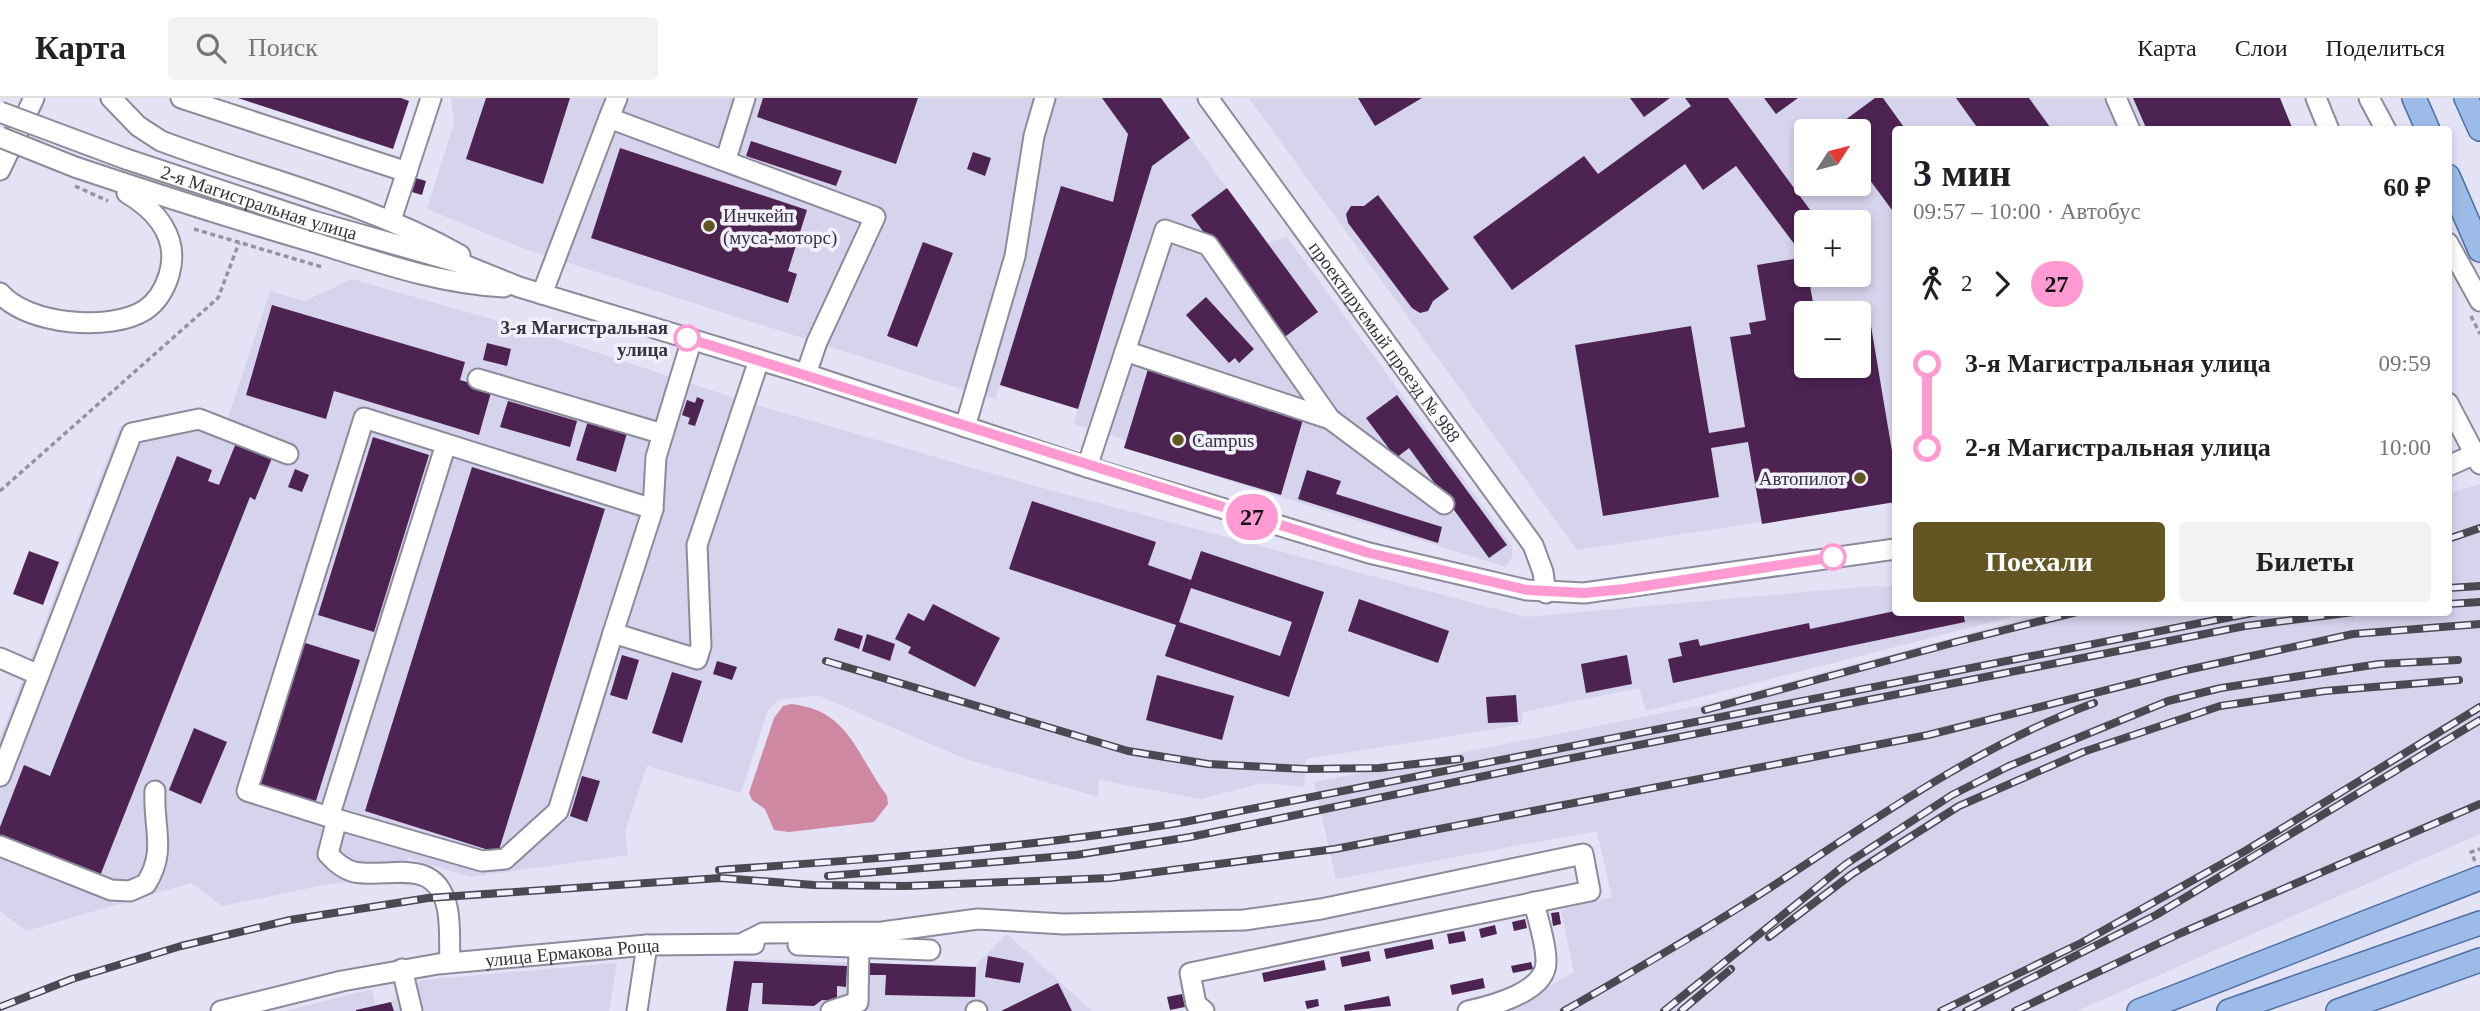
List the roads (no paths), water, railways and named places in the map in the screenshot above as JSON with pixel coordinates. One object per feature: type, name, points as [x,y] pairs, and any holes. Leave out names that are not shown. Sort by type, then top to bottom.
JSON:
[{"type":"main road","points":[[2414,98],[2426,126]]},
{"type":"main road","points":[[2466,98],[2480,129]]},
{"type":"main road","points":[[2452,186],[2480,250]]},
{"type":"main road","points":[[2139,1011],[2480,878]]},
{"type":"main road","points":[[2229,1011],[2480,923]]},
{"type":"main road","points":[[2338,1011],[2480,960]]},
{"type":"street","points":[[0,170],[34,98]]},
{"type":"street","points":[[111,98],[138,126],[162,141],[362,207],[423,234],[516,286]]},
{"type":"street","points":[[181,98],[407,172]]},
{"type":"street","points":[[391,220],[431,98]]},
{"type":"street","points":[[542,294],[617,98]]},
{"type":"street","points":[[726,159],[745,98]]},
{"type":"street","points":[[965,427],[1015,256],[1034,136],[1045,98]]},
{"type":"street","name":"проектируемый проезд № 988","points":[[1208,98],[1533,545],[1543,572],[1546,593]]},
{"type":"street","points":[[2116,98],[2128,126]]},
{"type":"street","points":[[2316,98],[2327,126]]},
{"type":"street","points":[[2368,98],[2384,126]]},
{"type":"street","name":"2-я Магистральная улица","points":[[0,112],[126,159],[313,222],[457,262],[516,286],[806,374],[1087,467],[1369,553],[1546,593],[1625,589],[1892,549]]},
{"type":"street","points":[[609,118],[726,159],[875,217],[817,342],[806,374]]},
{"type":"street","points":[[0,137],[116,184],[157,216],[172,247],[172,263],[167,282],[148,308],[120,319],[79,323],[27,312],[0,293]]},
{"type":"street","name":"2-я Магистральная улица","points":[[116,184],[415,274],[471,285],[516,286]]},
{"type":"street","points":[[1087,467],[1165,230],[1208,245],[1330,419],[1444,504]]},
{"type":"street","points":[[2452,250],[2480,301]]},
{"type":"street","points":[[653,509],[363,418],[247,791],[482,861],[505,859],[558,811],[653,509],[656,457],[692,339]]},
{"type":"street","points":[[1125,351],[1330,419]]},
{"type":"street","points":[[613,633],[697,659],[701,646],[697,545],[758,360]]},
{"type":"street","points":[[478,379],[663,434]]},
{"type":"street","points":[[2452,410],[2479,456],[2452,465]]},
{"type":"street","points":[[0,776],[132,433],[199,419],[288,454]]},
{"type":"street","points":[[446,444],[333,818],[328,854],[338,865],[356,872],[404,870],[422,875],[438,886],[447,907],[450,962]]},
{"type":"street","points":[[0,659],[39,675]]},
{"type":"street","points":[[0,846],[111,890],[130,891],[146,884],[160,852],[155,826],[155,791]]},
{"type":"street","points":[[743,943],[763,933],[882,932],[978,919],[1064,924],[1244,920],[1321,909],[1583,854],[1590,891],[1190,973],[1196,1004],[1205,1011]]},
{"type":"street","points":[[1468,1011],[1506,1003],[1539,979],[1545,971],[1546,961],[1534,902]]},
{"type":"street","name":"улица Ермакова Роща","points":[[221,1011],[402,969],[450,962],[647,945],[743,943],[930,950]]},
{"type":"street","points":[[638,1011],[647,945]]},
{"type":"street","points":[[831,1011],[858,1007],[859,947]]},
{"type":"street","points":[[402,969],[412,1011]]},
{"type":"railway","points":[[2452,538],[2480,528]]},
{"type":"railway","points":[[2452,588],[2480,586]]},
{"type":"railway","points":[[2452,604],[2480,602]]},
{"type":"railway","points":[[1705,710],[2061,616]]},
{"type":"railway","points":[[719,870],[1010,846],[1184,822],[2237,616]]},
{"type":"railway","points":[[828,876],[1076,855],[1190,837],[1547,763],[2245,626],[2323,616]]},
{"type":"railway","points":[[0,1007],[72,979],[181,946],[290,920],[428,898],[720,878],[814,885],[906,886],[1110,878],[1335,849],[1928,735],[2182,671],[2353,634],[2480,624]]},
{"type":"railway","points":[[1664,1011],[1846,864],[1952,795],[2009,766],[2168,701],[2221,688],[2379,664],[2458,660]]},
{"type":"railway","points":[[826,661],[1128,751],[1208,764],[1305,769],[1379,768],[1460,759]]},
{"type":"railway","points":[[1769,937],[1852,874],[1959,806],[2083,752],[2220,706],[2325,691],[2459,680]]},
{"type":"railway","points":[[1564,1011],[1716,922],[1884,813],[1966,764],[2007,741],[2094,703]]},
{"type":"railway","points":[[1941,1011],[2081,943],[2245,851],[2480,707]]},
{"type":"railway","points":[[1966,1011],[2156,915],[2480,720]]},
{"type":"railway","points":[[2015,1011],[2181,933],[2480,804]]},
{"type":"railway","points":[[1681,1011],[1731,969]]},
{"type":"place","name":"Инчкейп (муса-моторс)","points":[[709,226]]},
{"type":"place","name":"3-я Магистральная улица","points":[[687,338]]},
{"type":"place","name":"Campus","points":[[1178,440]]},
{"type":"place","name":"Автопилот","points":[[1860,478]]}]
